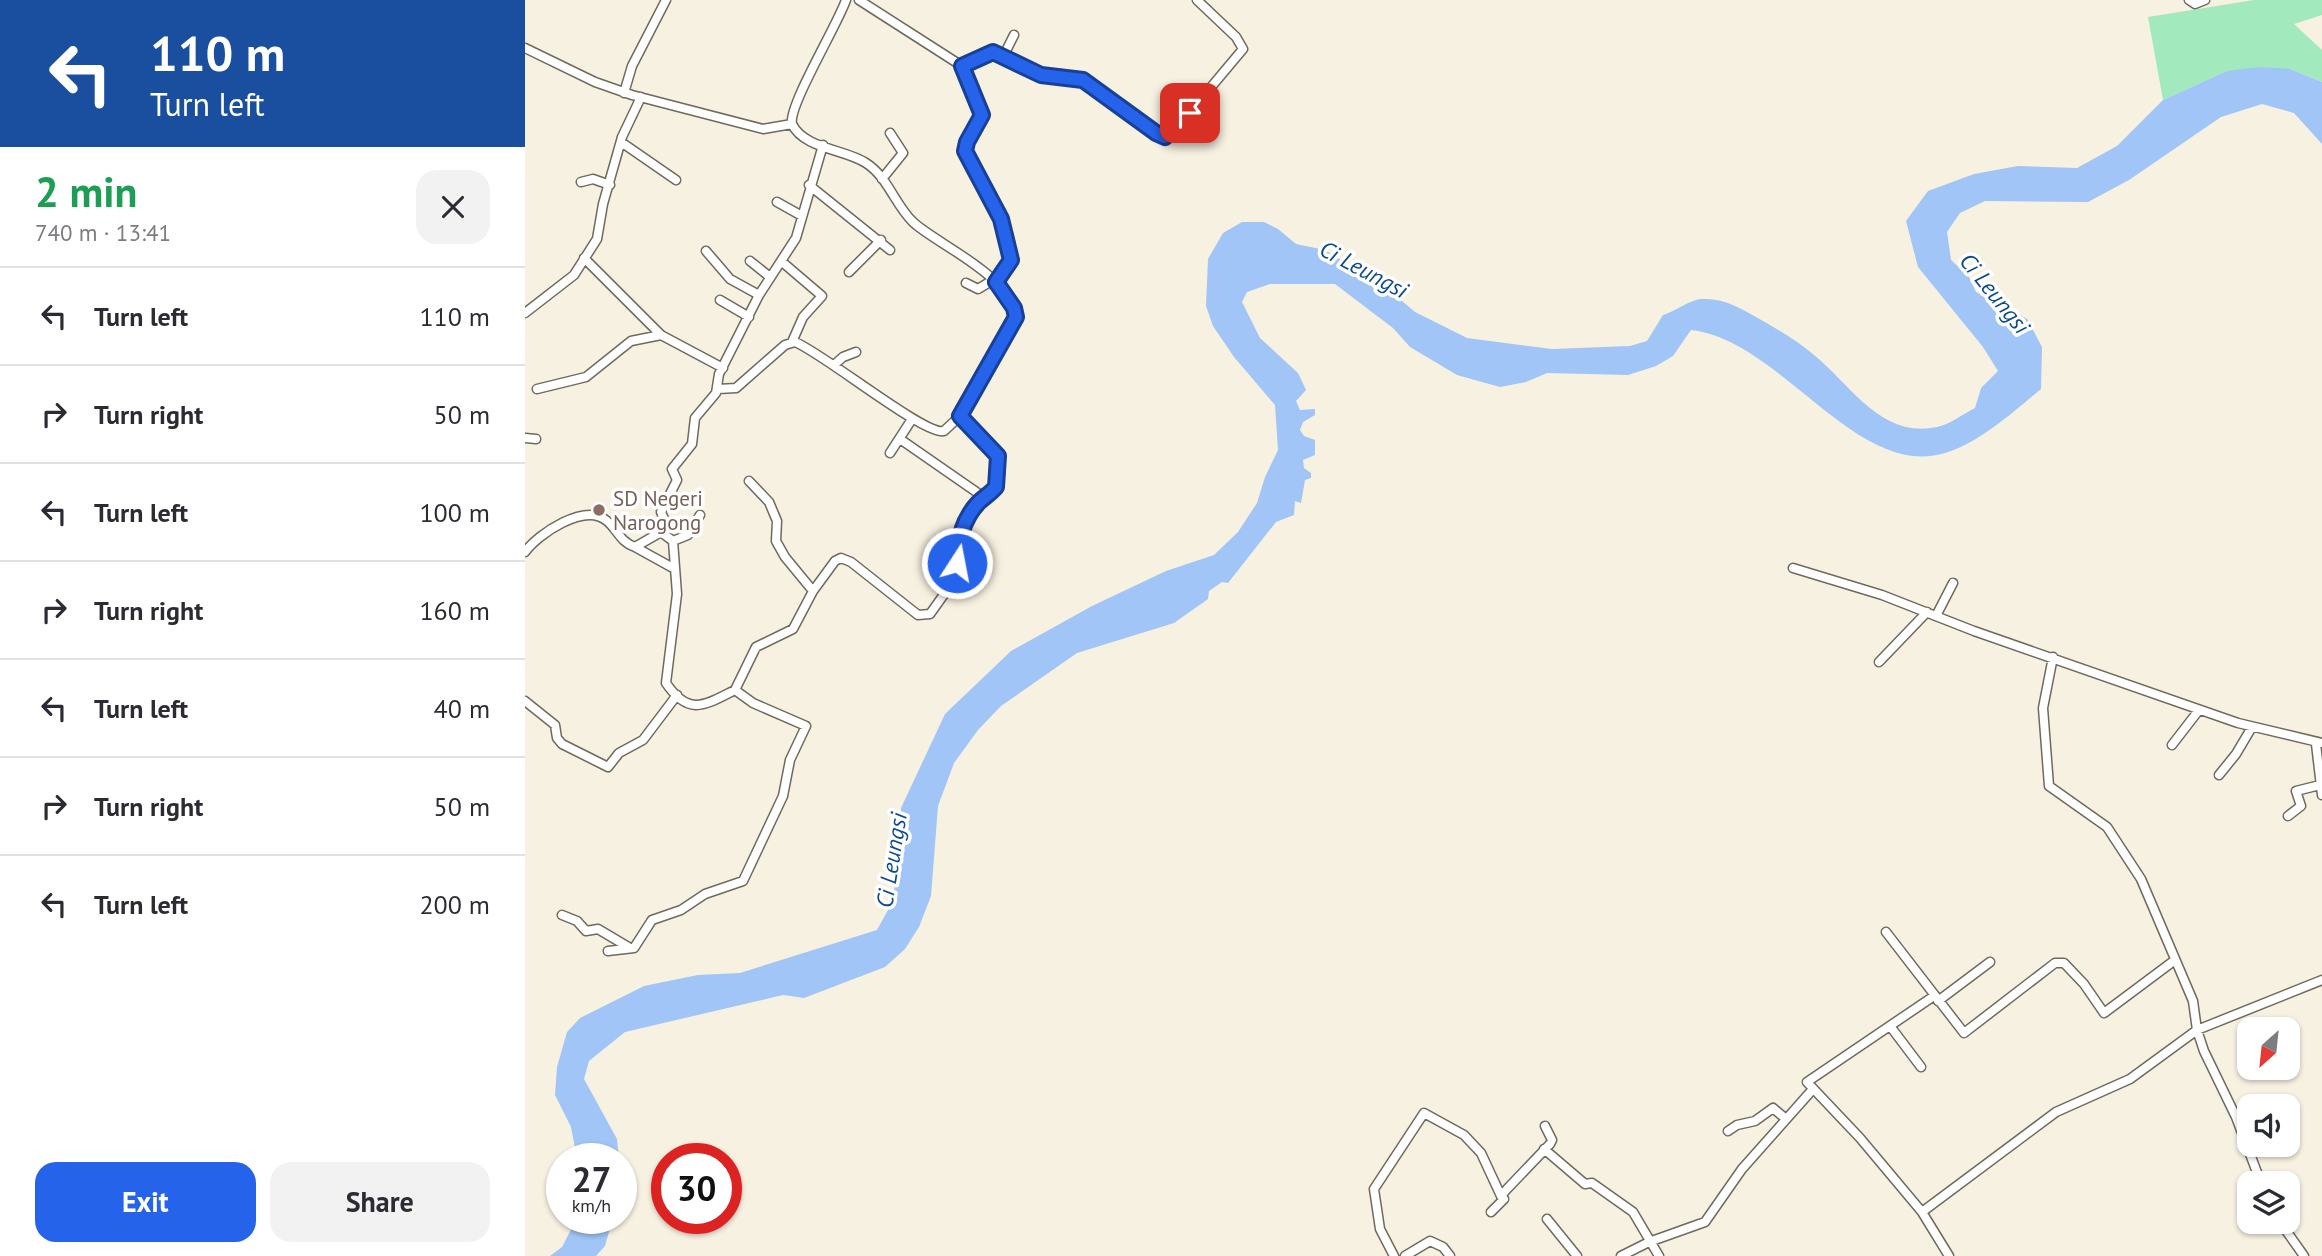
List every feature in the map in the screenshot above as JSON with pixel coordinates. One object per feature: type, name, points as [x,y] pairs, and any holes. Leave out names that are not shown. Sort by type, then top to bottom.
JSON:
[{"type":"street","points":[[624,93],[632,65],[666,0]]},
{"type":"street","points":[[792,342],[834,365],[912,419],[941,433],[960,416],[1016,317],[1014,308],[995,281],[957,251],[913,223],[882,179],[865,162],[805,139],[792,124],[795,104],[833,32],[846,0]]},
{"type":"street","points":[[859,0],[962,66],[982,115],[967,142],[966,156],[997,209],[1010,252],[1009,266],[995,281],[978,289],[966,283]]},
{"type":"street","points":[[962,66],[993,52],[1041,75],[1083,80],[1156,133],[1170,136],[1243,49],[1236,37],[1197,0]]},
{"type":"street","points":[[2189,0],[2195,4],[2205,0]]},
{"type":"street","points":[[1004,55],[1014,35]]},
{"type":"street","points":[[525,48],[624,93],[763,129],[792,124]]},
{"type":"street","points":[[525,313],[575,275],[597,239],[621,142],[642,97]]},
{"type":"street","points":[[882,179],[903,153],[890,133]]},
{"type":"street","points":[[621,142],[676,180]]},
{"type":"street","points":[[635,547],[661,532],[665,521],[661,512],[677,480],[672,469],[692,444],[695,418],[718,389],[723,368],[759,295],[796,238],[823,145]]},
{"type":"street","points":[[581,182],[593,179],[610,185]]},
{"type":"street","points":[[809,186],[881,240],[890,250]]},
{"type":"street","points":[[777,202],[802,216]]},
{"type":"street","points":[[849,272],[881,240]]},
{"type":"street","points":[[706,251],[730,279],[759,295]]},
{"type":"street","points":[[584,258],[661,335],[723,368]]},
{"type":"street","points":[[750,261],[770,277]]},
{"type":"street","points":[[718,389],[736,387],[792,342],[803,317],[822,294],[781,261]]},
{"type":"street","points":[[720,300],[749,317]]},
{"type":"street","points":[[537,390],[586,377],[631,341],[661,335]]},
{"type":"street","points":[[834,365],[843,356],[856,352]]},
{"type":"street","points":[[673,541],[677,618],[665,679],[677,695],[690,705],[700,707],[735,690],[756,647],[793,629],[813,591],[835,561],[846,559],[918,615],[930,614],[955,579],[956,545],[976,507],[996,487],[998,456],[960,416]]},
{"type":"street","points":[[890,453],[912,419]]},
{"type":"street","points":[[525,438],[536,439]]},
{"type":"street","points":[[899,439],[985,498]]},
{"type":"street","points":[[749,481],[769,502],[777,521],[776,541],[813,591]]},
{"type":"street","points":[[673,541],[688,535],[700,515]]},
{"type":"street","points":[[525,552],[549,528],[562,522],[591,516],[604,518],[626,544],[673,568]]},
{"type":"street","points":[[661,532],[673,541]]},
{"type":"street","points":[[1793,568],[2252,727],[2319,744],[2319,785],[2322,795]]},
{"type":"street","points":[[1879,662],[1931,614],[1953,583]]},
{"type":"street","points":[[2053,657],[2043,708],[2049,786],[2097,818],[2117,840],[2141,879],[2193,1001],[2197,1030],[2236,1117],[2256,1171]]},
{"type":"street","points":[[608,951],[636,946],[652,920],[681,910],[705,894],[743,881],[783,796],[791,756],[806,726],[753,703],[735,690]]},
{"type":"street","points":[[525,701],[555,725],[557,738],[562,744],[608,767],[619,753],[643,740],[677,695]]},
{"type":"street","points":[[2172,746],[2199,709]]},
{"type":"street","points":[[2219,775],[2236,754],[2252,727]]},
{"type":"street","points":[[2288,816],[2301,806],[2296,792],[2319,785]]},
{"type":"street","points":[[562,915],[577,920],[586,932],[598,929],[630,948]]},
{"type":"street","points":[[1886,932],[1964,1033],[2055,963],[2061,963],[2084,984],[2103,1013],[2175,960]]},
{"type":"street","points":[[1949,1256],[1922,1212],[1860,1138],[1807,1082],[1990,962]]},
{"type":"street","points":[[1922,1212],[2056,1112],[2130,1079],[2197,1030],[2322,980]]},
{"type":"street","points":[[1890,1026],[1921,1067]]},
{"type":"street","points":[[1621,1256],[1649,1242],[1705,1222],[1742,1169],[1813,1089]]},
{"type":"street","points":[[1728,1131],[1737,1125],[1755,1121],[1771,1109],[1786,1119]]},
{"type":"street","points":[[1394,1256],[1382,1236],[1374,1205],[1374,1189],[1387,1164],[1424,1113],[1464,1135],[1481,1153],[1504,1199],[1491,1212]]},
{"type":"street","points":[[1501,1196],[1552,1140],[1545,1126]]},
{"type":"street","points":[[1544,1149],[1585,1184],[1592,1183],[1633,1212],[1659,1256]]},
{"type":"street","points":[[1547,1219],[1577,1256]]},
{"type":"street","points":[[2288,1234],[2304,1256]]},
{"type":"street","points":[[1405,1256],[1430,1241],[1443,1247],[1450,1256]]},
{"type":"green space","points":[[2254,0],[2322,0],[2322,15],[2294,24],[2322,50],[2322,82],[2290,69],[2227,71],[2163,100],[2148,17]]},
{"type":"water","points":[[2260,67],[2290,69],[2322,82],[2322,144],[2294,113],[2262,104],[2221,117],[2129,180],[2088,202],[1985,201],[1960,213],[1947,232],[1951,260],[1969,277],[1976,292],[2027,319],[2042,347],[2041,389],[1985,433],[1948,452],[1915,456],[1883,447],[1851,430],[1757,358],[1724,339],[1691,330],[1673,356],[1656,366],[1628,375],[1547,373],[1526,382],[1500,387],[1457,375],[1410,347],[1393,328],[1335,284],[1270,284],[1247,292],[1242,302],[1260,338],[1298,373],[1306,390],[1296,401],[1300,410],[1315,409],[1315,415],[1303,422],[1300,430],[1304,436],[1315,440],[1315,455],[1303,460],[1304,468],[1311,473],[1311,478],[1305,480],[1301,503],[1295,501],[1294,515],[1276,522],[1228,583],[1222,582],[1209,591],[1208,599],[1174,623],[1077,653],[1001,706],[978,730],[954,763],[938,806],[931,896],[919,927],[905,949],[885,967],[804,998],[783,995],[625,1032],[589,1061],[584,1079],[617,1143],[574,1143],[571,1127],[555,1095],[557,1067],[567,1032],[580,1018],[644,986],[698,975],[740,973],[877,930],[888,910],[900,870],[901,808],[945,714],[1011,651],[1092,606],[1166,571],[1214,555],[1238,532],[1257,503],[1265,477],[1278,450],[1275,405],[1234,357],[1213,326],[1206,306],[1208,259],[1223,233],[1242,222],[1264,222],[1278,229],[1296,244],[1325,250],[1389,290],[1415,312],[1467,338],[1552,349],[1630,346],[1647,341],[1663,315],[1688,303],[1702,299],[1724,302],[1756,317],[1800,344],[1828,367],[1868,407],[1883,417],[1899,425],[1917,429],[1937,427],[1975,408],[1981,388],[1998,371],[1983,347],[1918,267],[1906,221],[1928,191],[1974,174],[2018,166],[2077,168],[2117,146],[2163,100],[2227,71]]},
{"type":"water","points":[[569,1234],[608,1234],[605,1246],[596,1256],[550,1256],[562,1247]]},
{"type":"place","name":"SD Negeri Narogong","points":[[599,510]]},
{"type":"route","points":[[957,563],[956,545],[967,522],[978,503],[996,487],[998,456],[960,416],[1016,317],[1014,308],[996,282],[1011,260],[1001,219],[992,198],[966,156],[965,147],[982,115],[962,66],[993,52],[1041,75],[1078,78],[1160,136],[1170,136],[1190,113]]},
{"type":"water label","name":"Ci Leungsi","points":[[1364,269]]},
{"type":"water label","name":"Ci Leungsi","points":[[1995,293]]},
{"type":"water label","name":"Ci Leungsi","points":[[891,860]]}]
